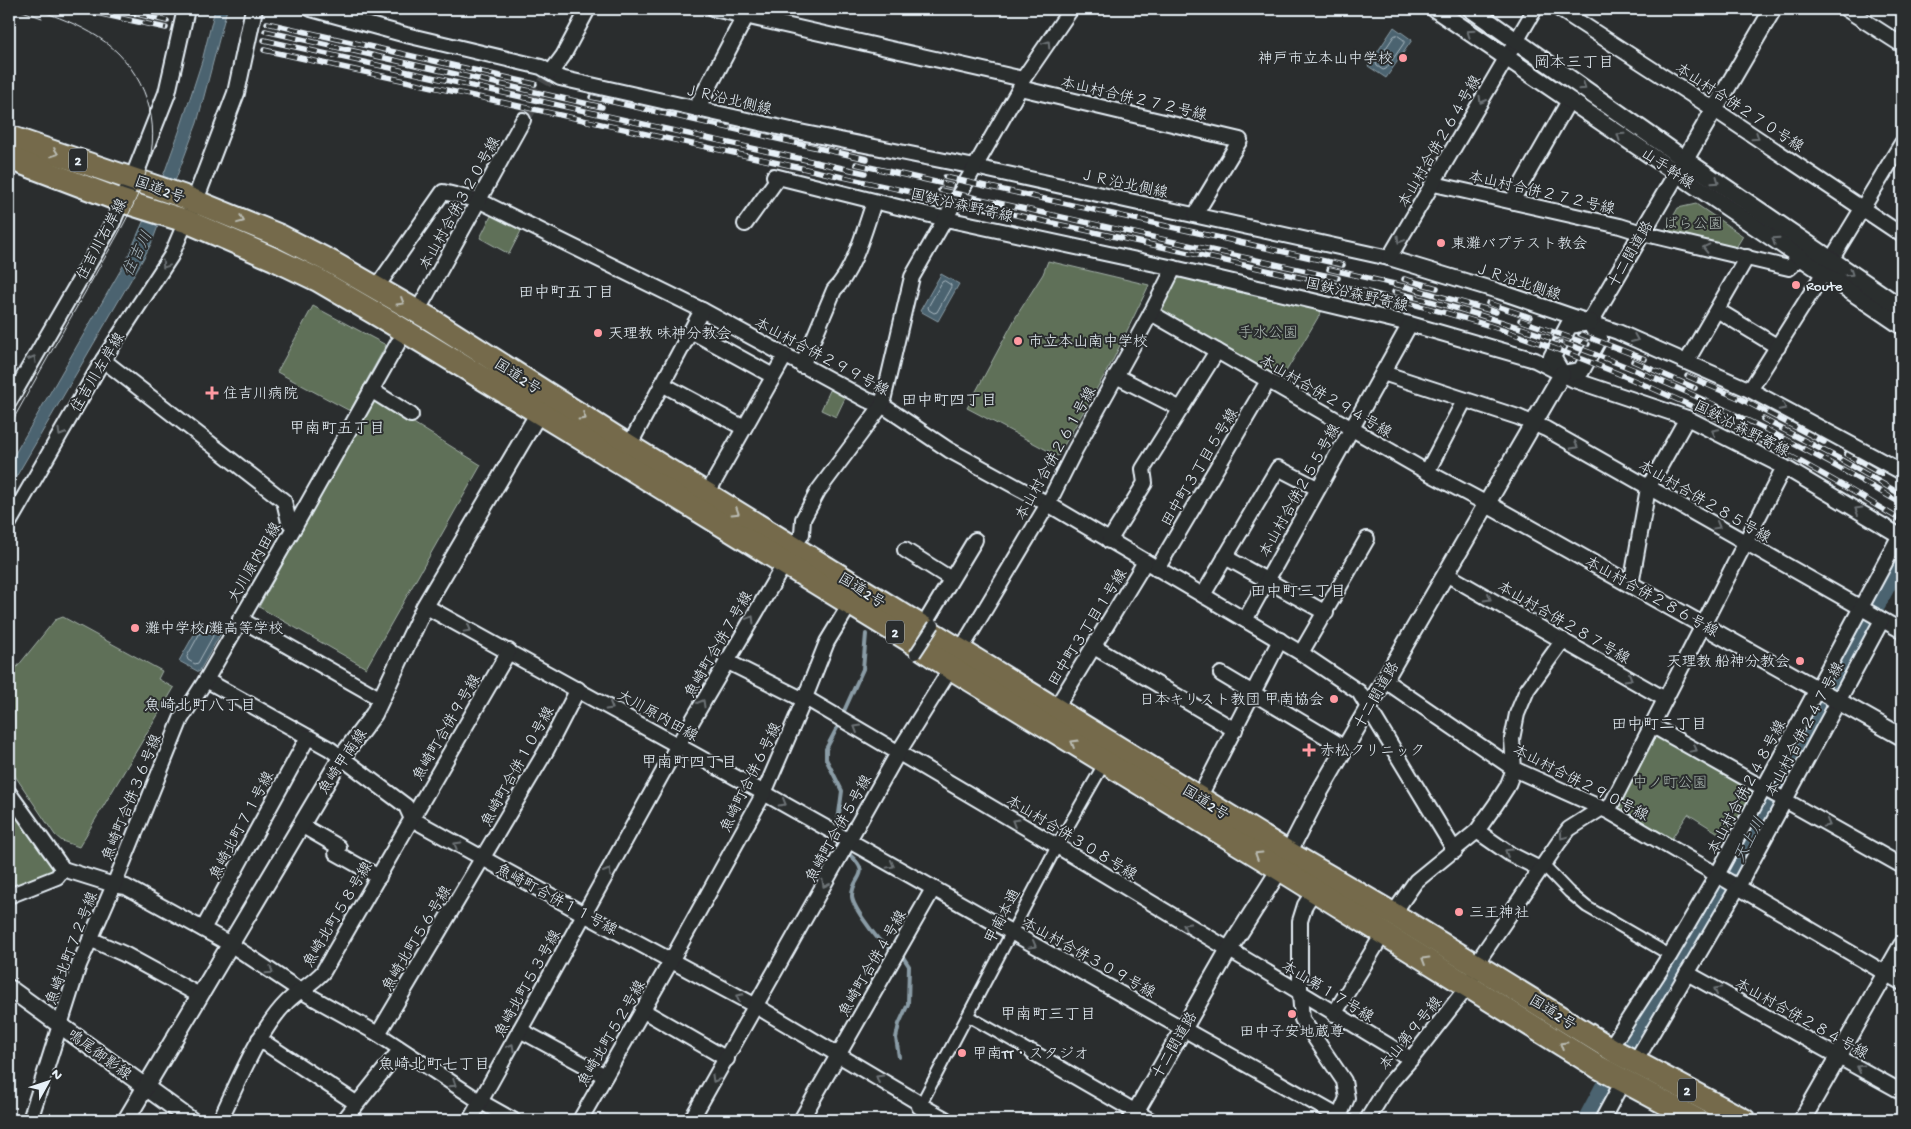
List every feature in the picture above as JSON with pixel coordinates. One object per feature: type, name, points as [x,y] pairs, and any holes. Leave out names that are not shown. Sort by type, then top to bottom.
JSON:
[{"type":"highway","name":"国道2号","points":[[9,137],[140,181],[184,209],[274,259],[318,280],[390,322],[544,404],[630,446],[707,494],[789,555],[850,604],[956,660],[1056,708],[1109,753],[1199,798],[1284,860],[1314,891],[1468,986],[1620,1064],[1744,1120]]},
{"type":"highway","name":"国道2号","points":[[9,158],[130,203],[184,209],[280,236],[331,262],[430,319],[544,404],[789,555],[928,626],[956,660],[1284,860],[1393,914],[1480,966],[1620,1064],[1672,1115],[1697,1120]]},
{"type":"street","name":"住吉川右岸線","points":[[9,402],[112,224],[130,203],[140,181],[166,94],[186,9]]},
{"type":"street","name":"住吉川左岸線","points":[[9,523],[104,360],[171,256],[184,209],[236,93],[254,9]]},
{"type":"street","name":"ＪＲ沿北側線","points":[[311,9],[406,35],[541,67],[560,78],[1389,258],[1498,291],[1618,332],[1750,390],[1902,472]]},
{"type":"street","points":[[550,72],[563,56],[588,9]]},
{"type":"street","name":"本山村合併２７２号線","points":[[714,9],[747,12],[1240,140],[1195,215]]},
{"type":"street","points":[[882,405],[912,277],[1022,84],[1071,9]]},
{"type":"street","name":"山手幹線","points":[[1435,9],[1675,174],[1801,257],[1827,267],[1902,308]]},
{"type":"street","name":"山手幹線","points":[[1471,9],[1518,40],[1684,159],[1902,326]]},
{"type":"street","name":"本山村合併２６４号線","points":[[1389,258],[1535,9]]},
{"type":"street","name":"本山村合併２７０号線","points":[[1559,9],[1902,234]]},
{"type":"street","name":"十二間道路","points":[[1590,322],[1773,9]]},
{"type":"street","points":[[1846,9],[1902,45]]},
{"type":"street","points":[[697,108],[747,12]]},
{"type":"street","points":[[1512,201],[1569,101]]},
{"type":"street","name":"本山村合併３２０号線","points":[[424,301],[523,120]]},
{"type":"street","points":[[1750,390],[1864,209],[1902,144]]},
{"type":"street","name":"国鉄沿森野寄線","points":[[745,224],[776,177],[946,219],[1174,268],[1410,324],[1535,360],[1574,380],[1687,418],[1784,467],[1901,536]]},
{"type":"street","name":"本山村合併２７２号線","points":[[1434,184],[1620,226],[1642,233],[1790,268],[1801,257]]},
{"type":"street","name":"本山村合併２９９号線","points":[[376,288],[443,192],[480,201],[702,310],[866,400],[882,405],[949,450],[1048,504],[1151,566],[1203,594],[1301,653],[1360,692],[1455,851]]},
{"type":"street","points":[[802,366],[834,290],[841,283],[860,244],[874,202]]},
{"type":"street","points":[[1687,361],[1747,258]]},
{"type":"street","name":"本山村合併２６１号線","points":[[956,660],[1048,504],[1074,450],[1152,313],[1174,268]]},
{"type":"street","points":[[630,446],[702,310]]},
{"type":"street","points":[[1717,310],[1778,347]]},
{"type":"street","name":"本山村合併２９４号線","points":[[1152,313],[1352,429],[1487,504]]},
{"type":"street","points":[[1590,322],[1599,338],[1581,371],[1562,374],[1552,357],[1570,325],[1590,322]]},
{"type":"street","name":"本山村合併２５５号線","points":[[1245,620],[1410,324]]},
{"type":"street","points":[[691,331],[773,376]]},
{"type":"street","points":[[295,526],[398,343]]},
{"type":"street","points":[[1109,540],[1145,483],[1143,469],[1217,351]]},
{"type":"street","points":[[707,494],[785,356]]},
{"type":"street","name":"大川原内田線","points":[[104,360],[284,501],[289,522],[295,526],[240,619],[381,700]]},
{"type":"street","name":"本山村合併２８５号線","points":[[1383,373],[1532,424],[1902,631]]},
{"type":"street","name":"十二間道路","points":[[1139,1118],[1183,1028],[1284,860],[1368,706],[1562,374]]},
{"type":"street","points":[[1116,376],[1181,409]]},
{"type":"street","name":"田中町３丁目５号線","points":[[1151,566],[1268,381]]},
{"type":"street","points":[[662,384],[744,428]]},
{"type":"street","points":[[371,390],[411,415]]},
{"type":"street","points":[[1428,472],[1464,401]]},
{"type":"street","name":"魚崎甲南線","points":[[126,1120],[341,758],[374,714],[425,606],[544,404]]},
{"type":"street","name":"魚崎町合併７号線","points":[[584,914],[726,661],[802,534],[802,519],[818,491],[882,405]]},
{"type":"street","points":[[1631,585],[1648,488],[1687,418]]},
{"type":"street","points":[[1605,809],[1704,626],[1784,467]]},
{"type":"street","points":[[1203,594],[1278,468],[1317,488]]},
{"type":"street","name":"本山村合併２８６号線","points":[[1487,504],[1902,738]]},
{"type":"street","name":"本山村合併２４８号線","points":[[1620,1064],[1670,955],[1717,875],[1901,536]]},
{"type":"street","points":[[1301,653],[1368,539]]},
{"type":"street","points":[[915,654],[950,579],[975,540]]},
{"type":"street","points":[[905,550],[950,579]]},
{"type":"street","points":[[1225,558],[1326,613]]},
{"type":"street","name":"田中町３丁目１号線","points":[[1056,708],[1094,648],[1151,566]]},
{"type":"street","name":"本山村合併２８７号線","points":[[1446,574],[1665,699]]},
{"type":"street","name":"魚崎町合併６号線","points":[[671,961],[764,793],[827,642],[850,604]]},
{"type":"street","name":"大川原内田線","points":[[425,606],[578,689],[849,842]]},
{"type":"street","name":"魚崎町合併３６号線","points":[[114,885],[181,719],[206,680],[240,619]]},
{"type":"street","name":"本山村合併２４７号線","points":[[1620,1064],[1687,973],[1738,887],[1880,619]]},
{"type":"street","points":[[1199,798],[1280,640]]},
{"type":"street","points":[[1393,914],[1416,881],[1455,851],[1477,831],[1507,786],[1514,769],[1512,739],[1517,714],[1527,690],[1563,640]]},
{"type":"street","points":[[1094,648],[1234,730]]},
{"type":"street","name":"魚崎町合併９号線","points":[[412,819],[508,651]]},
{"type":"street","name":"魚崎町合併５号線","points":[[691,1120],[898,753],[956,660]]},
{"type":"street","name":"本山村合併３０８号線","points":[[726,661],[804,700],[808,700],[1057,846],[1228,951]]},
{"type":"street","points":[[1221,674],[1345,748]]},
{"type":"street","name":"魚崎町合併１１号線","points":[[206,680],[308,737],[341,758],[406,806],[412,819],[756,1006],[839,1054],[945,1120]]},
{"type":"street","name":"本山村合併２９０号線","points":[[1384,680],[1514,769],[1605,809],[1902,983]]},
{"type":"street","name":"魚崎町合併１０号線","points":[[483,859],[546,750],[578,689]]},
{"type":"street","points":[[1651,725],[1902,866]]},
{"type":"street","name":"魚崎北町７１号線","points":[[203,929],[308,737]]},
{"type":"street","name":"甲南本通","points":[[921,1105],[1057,846],[1109,753]]},
{"type":"street","points":[[9,793],[64,869],[126,887],[230,944],[301,991],[378,1034],[481,1102],[513,1120]]},
{"type":"street","name":"本山第９号線","points":[[1367,1120],[1389,1084],[1468,986],[1480,966],[1482,955],[1569,828],[1605,809]]},
{"type":"street","name":"魚崎北町５８号線","points":[[220,1120],[259,1039],[287,1001],[323,972],[412,819]]},
{"type":"street","points":[[301,825],[340,847],[336,853],[379,877]]},
{"type":"street","points":[[1477,831],[1510,854],[1540,869],[1547,869],[1569,892],[1587,907],[1670,955]]},
{"type":"street","name":"本山村合併３０９号線","points":[[849,842],[1340,1117]]},
{"type":"street","name":"魚崎北町５６号線","points":[[378,1034],[483,859]]},
{"type":"street","points":[[9,896],[57,877],[64,869]]},
{"type":"street","name":"魚崎北町７２号線","points":[[31,1120],[78,965],[114,885]]},
{"type":"street","name":"魚崎町合併４号線","points":[[801,1120],[933,889]]},
{"type":"street","points":[[1314,891],[1304,905],[1300,921],[1302,1019],[1344,1081],[1347,1098],[1340,1117]]},
{"type":"street","name":"魚崎北町５３号線","points":[[470,1120],[584,914]]},
{"type":"street","points":[[1334,1014],[1383,934]]},
{"type":"street","points":[[90,939],[124,954],[199,995]]},
{"type":"street","points":[[1802,1120],[1902,945]]},
{"type":"street","name":"本山第１７号線","points":[[1228,951],[1410,1059]]},
{"type":"street","name":"魚崎北町５２号線","points":[[580,1120],[671,961]]},
{"type":"street","name":"本山村合併２８４号線","points":[[1687,973],[1902,1092]]},
{"type":"street","name":"鳴尾御影線","points":[[9,988],[191,1120]]},
{"type":"street","points":[[642,1010],[727,1059]]},
{"type":"street","points":[[968,1016],[1032,1052],[1139,1118]]},
{"type":"street","points":[[520,1030],[605,1076]]},
{"type":"street","points":[[259,1039],[356,1103]]},
{"type":"street","points":[[346,1120],[356,1103],[400,1050]]},
{"type":"street","points":[[1602,1120],[1620,1064]]},
{"type":"green space","name":"ばら公園","points":[[1696,204],[1743,236],[1734,251],[1663,234],[1678,208]]},
{"type":"green space","points":[[492,214],[522,229],[509,254],[480,238]]},
{"type":"green space","points":[[1048,261],[1149,285],[1112,362],[1058,456],[967,408],[1017,315],[1043,274]]},
{"type":"green space","name":"手水公園","points":[[1184,276],[1323,309],[1281,380],[1163,312],[1160,306],[1176,279]]},
{"type":"green space","points":[[313,306],[386,345],[350,411],[277,372]]},
{"type":"green space","points":[[832,386],[847,394],[836,417],[821,410]]},
{"type":"green space","name":"灘中学校/灘高等学校","points":[[375,399],[481,465],[366,668],[259,607]]},
{"type":"green space","points":[[63,617],[162,671],[158,679],[174,688],[79,847],[62,841],[55,835],[9,767],[9,677],[55,620]]},
{"type":"green space","name":"中ノ町公園","points":[[1658,734],[1755,789],[1757,795],[1731,841],[1688,814],[1670,841],[1618,811],[1616,805],[1651,736]]},
{"type":"green space","points":[[9,800],[56,868],[53,875],[9,893]]},
{"type":"water","name":"住吉川","points":[[215,9],[227,9],[197,123],[152,242],[9,489],[9,464],[127,259],[165,171],[202,61]]},
{"type":"water","points":[[1394,27],[1412,40],[1386,78],[1368,66]]},
{"type":"water","points":[[941,274],[959,284],[938,321],[920,311]]},
{"type":"water","points":[[201,622],[221,633],[199,672],[179,661]]},
{"type":"waterway","name":"天上川","points":[[1588,1120],[1627,1047],[1732,868],[1902,554]]},
{"type":"waterway","points":[[844,711],[863,669],[866,634]]},
{"type":"waterway","points":[[837,829],[842,791],[826,759],[826,749],[838,726]]},
{"type":"waterway","points":[[850,855],[857,862],[861,872],[853,889],[852,896],[855,906],[879,940],[892,949]]},
{"type":"waterway","points":[[899,1057],[896,1038],[899,1024],[908,1004],[909,966],[901,954]]},
{"type":"tunnel","points":[[523,120],[551,72]]},
{"type":"tram line","points":[[17,9],[42,18]]},
{"type":"tram line","points":[[9,427],[126,220],[145,177],[152,144],[152,126],[144,91],[136,75],[125,61],[112,48],[90,32],[36,9]]},
{"type":"railway","points":[[78,9],[166,28]]},
{"type":"railway","points":[[115,9],[167,21]]},
{"type":"railway","points":[[165,9],[169,10]]},
{"type":"railway","points":[[267,23],[535,84]]},
{"type":"railway","points":[[265,31],[602,107]]},
{"type":"railway","points":[[264,40],[865,173]]},
{"type":"railway","points":[[264,50],[1367,292],[1459,317],[1544,345],[1650,387],[1804,463],[1902,521]]},
{"type":"railway","points":[[591,97],[867,159]]},
{"type":"railway","points":[[856,164],[953,186]]},
{"type":"railway","points":[[945,177],[1343,265]]},
{"type":"railway","points":[[940,190],[1338,278]]},
{"type":"railway","points":[[1329,269],[1407,287],[1496,312]]},
{"type":"railway","points":[[1404,279],[1437,288]]},
{"type":"railway","points":[[1394,292],[1527,330],[1592,353],[1656,379],[1781,437],[1902,504]]},
{"type":"railway","points":[[1488,303],[1530,317]]},
{"type":"railway","points":[[1520,320],[1588,344]]},
{"type":"railway","points":[[1580,334],[1645,359]]},
{"type":"railway","points":[[1633,361],[1695,388]]},
{"type":"railway","points":[[1687,376],[1741,399],[1824,442]]},
{"type":"railway","points":[[1763,419],[1838,458],[1902,495]]},
{"type":"railway","points":[[1846,454],[1881,474]]},
{"type":"place","name":"神戸市立本山中学校","points":[[1403,58]]},
{"type":"place","name":"東灘バプテスト教会","points":[[1441,243]]},
{"type":"place","name":"Route","points":[[1796,285]]},
{"type":"place","name":"天理教 味神分教会","points":[[598,333]]},
{"type":"place","name":"市立本山南中学校","points":[[1018,341]]},
{"type":"place","name":"住吉川病院","points":[[212,393]]},
{"type":"place","name":"灘中学校/灘高等学校","points":[[135,628]]},
{"type":"place","name":"天理教 船神分教会","points":[[1800,661]]},
{"type":"place","name":"日本キリスト教団 甲南協会","points":[[1334,699]]},
{"type":"place","name":"赤松クリニック","points":[[1309,750]]},
{"type":"place","name":"三王神社","points":[[1459,912]]},
{"type":"place","name":"田中子安地蔵尊","points":[[1292,1014]]},
{"type":"place","name":"甲南TT・スタジオ","points":[[962,1053]]},
{"type":"district","name":"岡本三丁目","points":[[1574,61]]},
{"type":"district","name":"田中町五丁目","points":[[566,291]]},
{"type":"district","name":"田中町四丁目","points":[[949,399]]},
{"type":"district","name":"甲南町五丁目","points":[[337,427]]},
{"type":"district","name":"田中町三丁目","points":[[1298,590]]},
{"type":"district","name":"魚崎北町八丁目","points":[[200,704]]},
{"type":"district","name":"田中町二丁目","points":[[1659,723]]},
{"type":"district","name":"甲南町四丁目","points":[[689,761]]},
{"type":"district","name":"甲南町三丁目","points":[[1048,1013]]},
{"type":"district","name":"魚崎北町七丁目","points":[[434,1063]]}]
